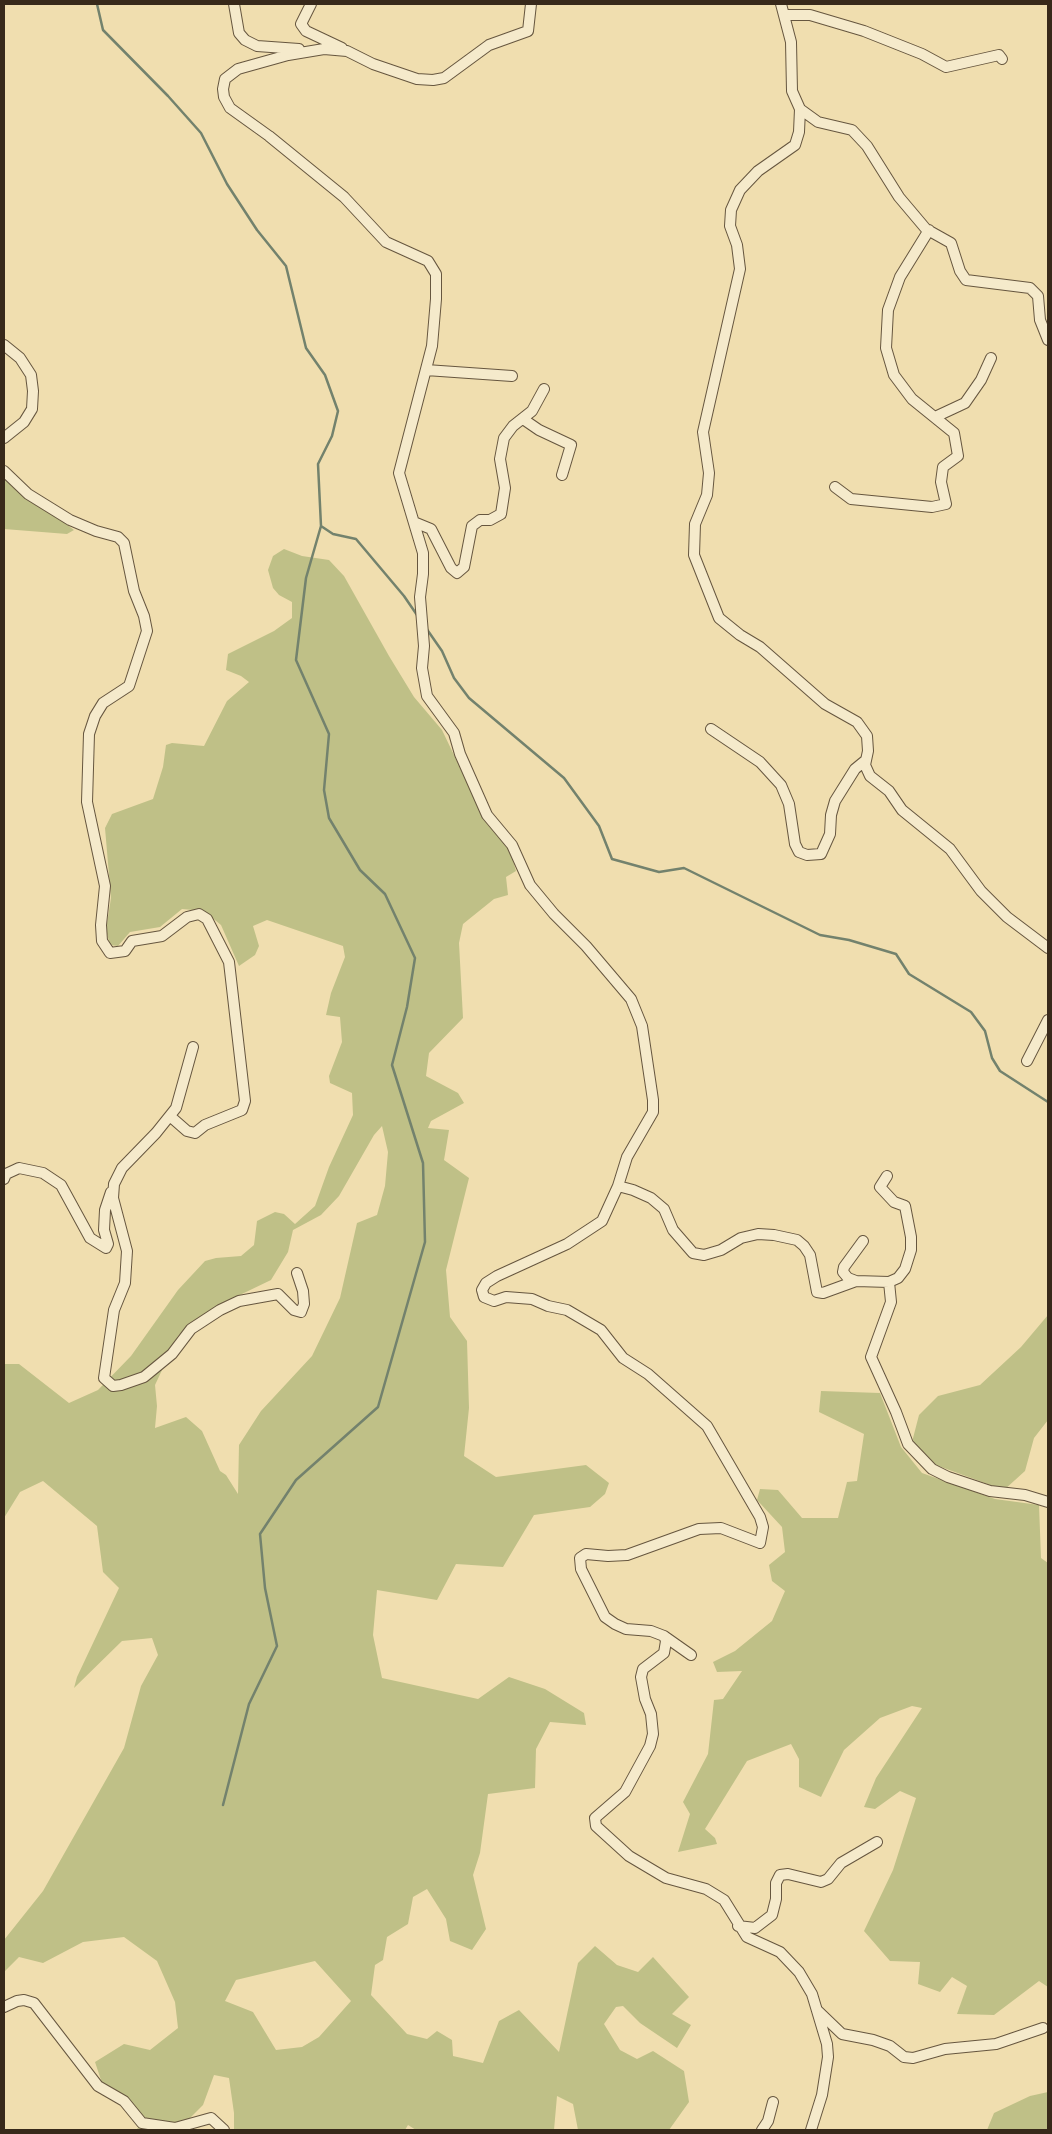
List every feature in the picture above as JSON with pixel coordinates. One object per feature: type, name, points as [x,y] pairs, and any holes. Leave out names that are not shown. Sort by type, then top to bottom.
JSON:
[{"type":"street","points":[[234,4],[239,33],[245,40],[257,46],[347,51]]},
{"type":"street","points":[[311,4],[301,24],[306,31],[373,64],[395,72],[433,80],[444,78],[489,45],[528,31],[531,4]]},
{"type":"street","points":[[781,4],[791,42],[792,90],[800,109],[800,132],[795,145],[758,171],[740,190],[731,210],[730,226],[737,246],[740,269],[723,353],[706,412],[703,432],[709,473],[707,495],[695,524],[694,555],[719,618],[740,635],[760,647],[825,704],[857,722],[867,736],[865,765],[870,776],[889,791],[902,810],[950,850],[981,891],[1007,917],[1048,948]]},
{"type":"street","points":[[785,15],[810,15],[864,31],[922,54],[946,67],[999,55],[1002,60]]},
{"type":"street","points":[[315,50],[288,54],[238,69],[224,79],[224,97],[230,108],[269,136],[344,197],[386,242],[428,262],[436,274],[432,346],[400,473],[424,554],[424,574],[420,597],[424,646],[422,668],[427,696],[454,733],[460,754],[487,815],[512,845],[530,885],[631,999],[642,1026],[653,1112],[627,1157],[618,1186],[602,1221],[567,1244],[497,1276],[486,1283],[482,1290],[484,1298],[494,1301],[506,1297],[524,1298],[567,1310],[601,1330],[623,1358],[648,1374],[707,1426],[760,1517],[763,1534],[760,1543],[721,1528],[699,1528],[627,1555],[586,1554],[580,1558],[581,1569],[605,1617],[626,1629],[651,1632],[664,1636],[691,1655]]},
{"type":"street","points":[[800,109],[818,122],[852,130],[867,146],[899,197],[929,230],[951,243],[960,271],[966,280],[1030,288],[1038,296],[1040,320],[1048,340]]},
{"type":"street","points":[[835,487],[851,499],[932,507],[946,504],[941,482],[943,467],[958,456],[954,434],[912,399],[894,375],[886,348],[888,310],[900,277],[929,230]]},
{"type":"street","points":[[4,345],[20,358],[31,375],[33,391],[32,409],[24,422],[4,438]]},
{"type":"street","points":[[935,417],[965,403],[981,380],[991,358]]},
{"type":"street","points":[[426,370],[512,376]]},
{"type":"street","points":[[414,522],[431,529],[451,568],[457,573],[464,567],[472,526],[480,520],[490,520],[501,514],[505,488],[500,459],[504,438],[512,426],[532,411],[544,389]]},
{"type":"street","points":[[523,419],[539,430],[571,445],[562,475]]},
{"type":"street","points":[[4,471],[28,494],[96,531],[118,537],[124,543],[134,591],[144,616],[146,631],[129,686],[103,703],[95,716],[89,734],[87,802],[105,886],[102,940],[110,953],[125,951],[132,941],[162,936],[187,917],[199,914],[207,918],[229,962],[244,1101],[242,1110],[205,1125],[195,1133],[187,1131],[171,1117]]},
{"type":"street","points":[[711,729],[760,762],[781,785],[789,804],[795,844],[799,852],[807,855],[821,854],[830,834],[831,815],[835,801],[855,769],[866,760]]},
{"type":"street","points":[[1027,1061],[1048,1020]]},
{"type":"street","points":[[4,1179],[6,1174],[19,1168],[43,1173],[61,1185],[90,1238],[106,1248],[108,1244],[104,1230],[105,1210],[114,1184],[122,1168],[171,1117],[176,1108],[193,1047]]},
{"type":"street","points":[[863,1241],[844,1267],[843,1272],[848,1278],[856,1281],[889,1282],[898,1278],[909,1260],[911,1237],[905,1206],[894,1202],[880,1187],[887,1176]]},
{"type":"street","points":[[114,1184],[113,1198],[127,1251],[125,1283],[114,1310],[110,1347],[104,1368],[104,1378],[113,1386],[121,1386],[144,1377],[172,1354],[191,1329],[220,1310],[239,1301],[278,1294],[294,1310],[300,1312],[304,1304],[303,1291],[297,1273]]},
{"type":"street","points":[[618,1186],[634,1190],[651,1198],[664,1209],[673,1230],[693,1252],[704,1255],[720,1250],[741,1238],[758,1234],[774,1235],[797,1240],[804,1246],[810,1255],[817,1292],[823,1293],[856,1281]]},
{"type":"street","points":[[889,1282],[891,1302],[873,1344],[871,1357],[908,1444],[932,1469],[948,1476],[990,1491],[1026,1495],[1048,1502]]},
{"type":"street","points":[[664,1636],[664,1653],[643,1670],[641,1678],[643,1693],[651,1714],[653,1734],[650,1746],[625,1792],[595,1818],[596,1826],[629,1856],[666,1878],[706,1889],[724,1900],[738,1926],[747,1937],[780,1952],[799,1972],[812,1994],[827,2044],[828,2057],[822,2095],[812,2130]]},
{"type":"street","points":[[738,1926],[756,1928],[772,1916],[776,1899],[776,1883],[780,1875],[788,1874],[821,1882],[828,1879],[841,1863],[877,1842]]},
{"type":"street","points":[[4,2007],[24,2000],[34,2003],[98,2086],[124,2101],[142,2123],[183,2127],[211,2118],[224,2130]]},
{"type":"street","points":[[816,2009],[842,2034],[873,2040],[890,2046],[904,2057],[913,2058],[945,2049],[996,2044],[1043,2028]]},
{"type":"street","points":[[762,2130],[768,2121],[772,2102]]},
{"type":"green space","points":[[4,477],[74,530],[67,534],[4,529]]},
{"type":"green space","points":[[284,549],[302,556],[329,560],[344,576],[414,697],[442,730],[487,824],[510,850],[516,871],[506,877],[508,895],[494,899],[463,924],[459,943],[463,1018],[429,1053],[426,1076],[458,1093],[464,1103],[431,1121],[428,1128],[449,1130],[444,1160],[469,1178],[446,1270],[450,1317],[467,1341],[469,1408],[464,1456],[496,1477],[586,1465],[609,1483],[605,1494],[590,1507],[534,1515],[503,1567],[456,1564],[437,1600],[377,1590],[373,1635],[382,1678],[478,1699],[509,1677],[545,1689],[584,1713],[586,1725],[550,1722],[536,1749],[535,1788],[488,1794],[480,1853],[473,1875],[486,1929],[472,1950],[450,1941],[446,1919],[427,1889],[413,1897],[408,1924],[387,1937],[383,1960],[375,1965],[371,1995],[407,2034],[427,2039],[437,2031],[452,2040],[453,2056],[483,2063],[499,2021],[519,2010],[559,2052],[578,1963],[595,1946],[617,1965],[638,1972],[653,1957],[689,1997],[672,2014],[691,2025],[677,2048],[640,2023],[623,2006],[616,2007],[604,2024],[620,2050],[637,2059],[653,2051],[684,2071],[689,2102],[669,2130],[578,2130],[573,2104],[557,2096],[554,2130],[416,2130],[408,2125],[405,2130],[234,2130],[234,2113],[229,2078],[214,2075],[203,2105],[187,2121],[188,2130],[136,2130],[146,2119],[127,2097],[102,2083],[95,2062],[124,2044],[150,2050],[178,2028],[175,2002],[157,1961],[124,1937],[83,1942],[43,1963],[19,1957],[4,1972],[4,1940],[43,1891],[124,1748],[141,1686],[158,1655],[152,1638],[122,1641],[74,1688],[77,1677],[119,1588],[103,1572],[97,1526],[43,1481],[20,1492],[4,1518],[4,1364],[19,1364],[69,1403],[98,1390],[131,1356],[178,1290],[205,1261],[241,1256],[254,1245],[257,1221],[275,1212],[284,1214],[295,1224],[315,1206],[329,1167],[353,1115],[352,1093],[330,1083],[329,1076],[342,1042],[340,1017],[326,1015],[331,993],[345,957],[343,946],[267,920],[253,926],[259,946],[255,955],[239,966],[221,925],[204,911],[182,909],[160,927],[130,932],[118,946],[110,945],[106,930],[111,898],[105,828],[112,814],[153,799],[163,767],[166,745],[172,743],[204,746],[227,701],[249,682],[241,676],[226,670],[228,654],[274,631],[292,618],[292,602],[279,595],[273,588],[268,570],[273,556]],"holes":[[[382,1126],[388,1152],[385,1186],[377,1215],[357,1223],[340,1298],[312,1356],[261,1411],[239,1445],[238,1494],[226,1475],[220,1471],[202,1431],[186,1417],[155,1428],[157,1406],[155,1385],[178,1336],[191,1323],[219,1305],[271,1280],[288,1252],[293,1230],[321,1215],[339,1196],[374,1135]],[[315,1961],[351,2001],[319,2037],[302,2047],[276,2050],[253,2012],[225,2001],[236,1980]]]},
{"type":"green space","points":[[1048,1315],[1048,1420],[1034,1438],[1025,1471],[1004,1490],[933,1464],[912,1442],[919,1415],[938,1396],[980,1385],[1021,1347]]},
{"type":"green space","points":[[821,1391],[880,1393],[901,1447],[922,1473],[995,1499],[1039,1505],[1041,1558],[1048,1563],[1048,1987],[1039,1981],[994,2015],[957,2014],[967,1986],[952,1977],[940,1992],[918,1984],[920,1962],[890,1961],[864,1931],[893,1870],[916,1798],[900,1791],[875,1809],[864,1807],[876,1778],[922,1708],[912,1706],[880,1718],[844,1750],[821,1797],[799,1787],[799,1759],[791,1744],[747,1761],[705,1829],[715,1838],[717,1844],[678,1852],[690,1814],[683,1802],[708,1754],[714,1700],[723,1699],[742,1671],[717,1672],[713,1662],[735,1651],[772,1621],[785,1591],[772,1581],[769,1565],[785,1552],[782,1527],[757,1500],[760,1489],[778,1490],[802,1518],[838,1518],[847,1482],[857,1481],[864,1434],[819,1412]]},
{"type":"green space","points":[[1048,2092],[1048,2130],[987,2130],[994,2113],[1030,2096]]},
{"type":"waterway","points":[[97,4],[103,30],[168,96],[201,133],[227,184],[257,230],[286,266],[306,348],[325,375],[338,411],[332,436],[318,464],[321,526],[333,534],[356,539],[404,596],[417,615]]},
{"type":"waterway","points":[[223,1805],[249,1704],[277,1646],[265,1588],[260,1534],[296,1480],[378,1407],[425,1242],[423,1163],[392,1065],[407,1007],[415,958],[385,894],[360,870],[329,818],[324,790],[329,734],[296,660],[306,578],[321,526]]},
{"type":"waterway","points":[[426,628],[442,651],[454,678],[469,698],[564,778],[599,826],[612,859],[659,872],[684,868],[820,935],[849,940],[896,954],[909,974],[971,1012],[985,1031],[992,1058],[1000,1071],[1048,1102]]}]
